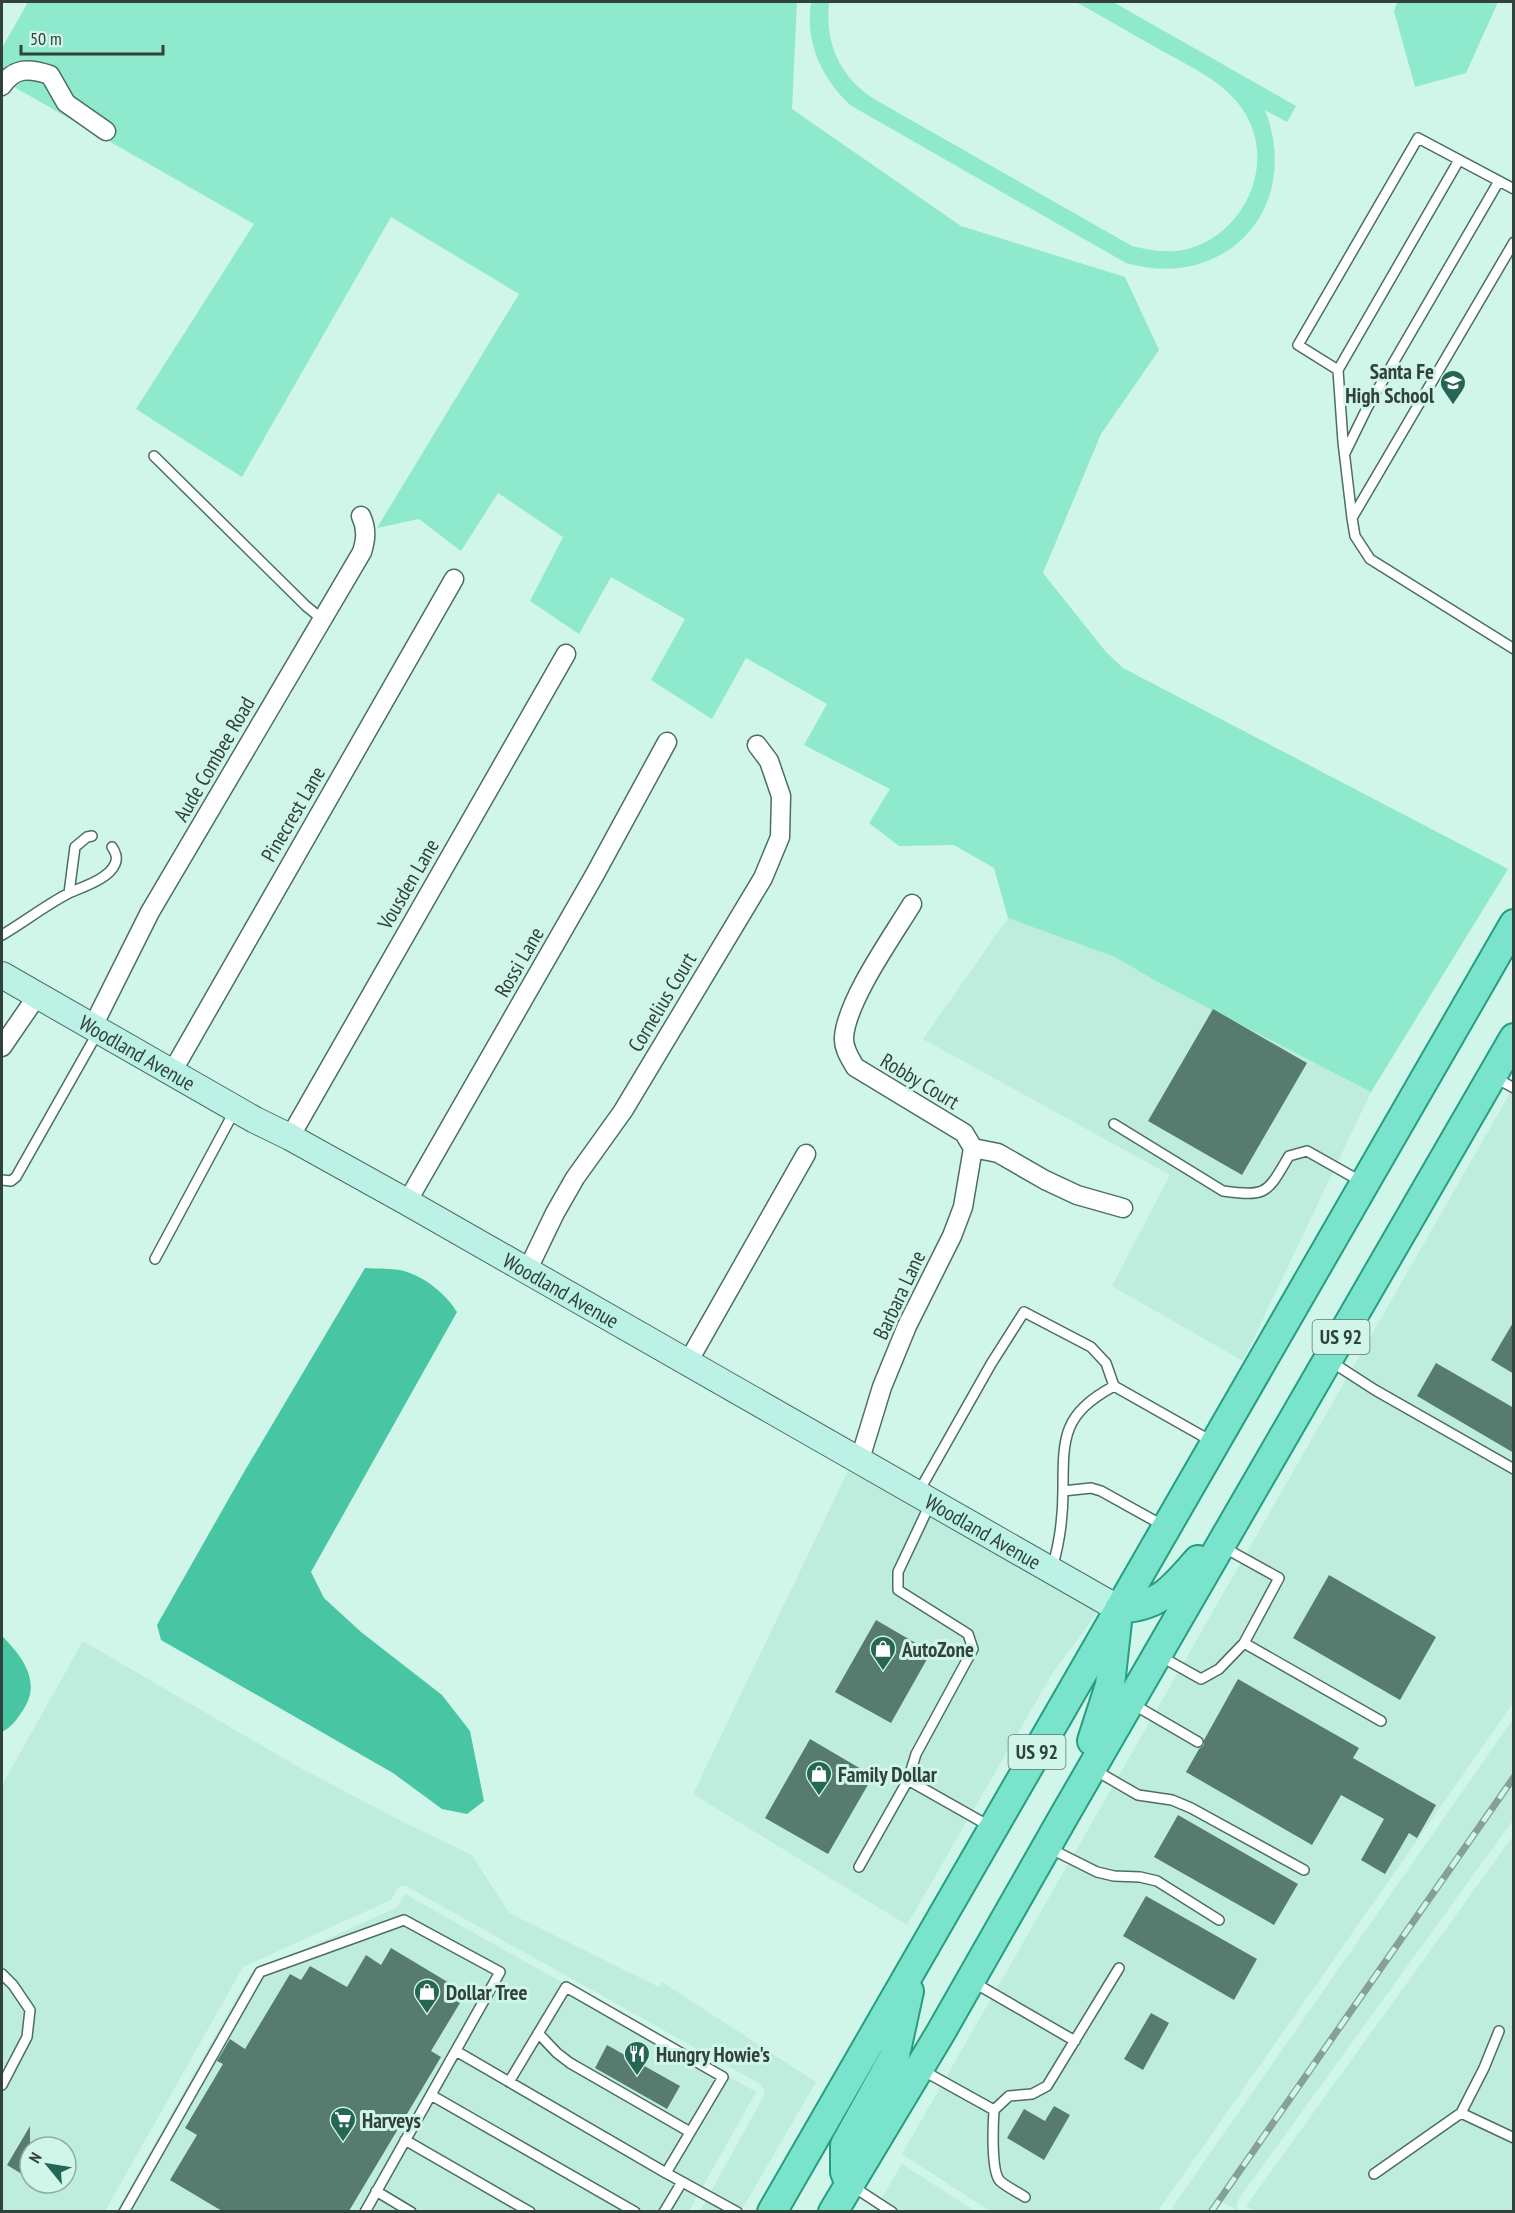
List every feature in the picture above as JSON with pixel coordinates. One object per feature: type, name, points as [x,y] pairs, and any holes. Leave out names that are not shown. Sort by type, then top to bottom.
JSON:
[{"type":"main road","name":"US 92","points":[[772,2211],[1514,924]]},
{"type":"main road","name":"US 92","points":[[833,2211],[971,1981],[1091,1768],[1328,1359],[1502,1082],[1514,1038]]},
{"type":"main road","points":[[1064,1816],[1100,1721],[1110,1685],[1119,1609],[1146,1605],[1161,1598],[1245,1505]]},
{"type":"main road","points":[[850,2185],[845,2172],[845,2145],[895,2055],[915,1963]]},
{"type":"street","points":[[2,86],[6,78],[20,70],[36,70],[50,75],[66,103],[106,131]]},
{"type":"street","name":"Aude Combee Road","points":[[96,1028],[150,912],[362,552],[366,539],[366,526],[361,516]]},
{"type":"street","name":"Pinecrest Lane","points":[[172,1072],[454,579]]},
{"type":"street","name":"Vousden Lane","points":[[291,1137],[566,654]]},
{"type":"street","name":"Rossi Lane","points":[[407,1202],[668,742]]},
{"type":"street","name":"Cornelius Court","points":[[527,1271],[555,1213],[576,1178],[624,1111],[763,878],[780,837],[781,796],[769,761],[757,745]]},
{"type":"street","name":"Robby Court","points":[[912,904],[866,980],[843,1037],[845,1050],[855,1067],[964,1133],[973,1148]]},
{"type":"street","name":"Woodland Avenue","points":[[2,975],[236,1109],[407,1202],[1119,1609]]},
{"type":"street","points":[[2,1047],[38,996]]},
{"type":"street","points":[[973,1148],[998,1154],[1077,1195],[1123,1208]]},
{"type":"street","name":"Barbara Lane","points":[[860,1460],[882,1387],[907,1326],[952,1236],[963,1207],[973,1148]]},
{"type":"street","points":[[688,1362],[806,1154]]},
{"type":"lane","points":[[1338,370],[1298,345],[1418,138],[1514,189]]},
{"type":"lane","points":[[1459,160],[1338,370],[1352,518],[1355,536],[1370,559],[1514,649]]},
{"type":"lane","points":[[1345,453],[1367,408],[1499,181]]},
{"type":"lane","points":[[1352,518],[1514,242]]},
{"type":"lane","points":[[154,456],[306,606],[322,619]]},
{"type":"lane","points":[[69,893],[75,847],[87,837],[92,836]]},
{"type":"lane","points":[[2,935],[69,893],[87,887],[110,870],[116,864],[116,852],[112,847]]},
{"type":"lane","points":[[2,1179],[11,1182],[16,1177],[96,1028]]},
{"type":"lane","points":[[155,1259],[236,1109]]},
{"type":"lane","points":[[1114,1124],[1223,1191],[1243,1194],[1260,1193],[1271,1187],[1289,1156],[1307,1151],[1364,1183]]},
{"type":"lane","points":[[859,1867],[908,1780],[916,1754],[973,1649],[968,1634],[898,1590],[898,1572],[925,1497],[991,1364],[1024,1312],[1091,1347],[1106,1363],[1114,1386],[1215,1443]]},
{"type":"lane","points":[[1328,1359],[1376,1390],[1514,1469]]},
{"type":"lane","points":[[1052,1570],[1061,1526],[1063,1444],[1070,1425],[1096,1396],[1114,1386]]},
{"type":"lane","points":[[1063,1491],[1091,1488],[1101,1491],[1166,1527]]},
{"type":"lane","points":[[1157,1654],[1201,1679],[1220,1669],[1244,1643],[1279,1578],[1221,1545]]},
{"type":"lane","points":[[1244,1643],[1381,1721]]},
{"type":"lane","points":[[1129,1702],[1198,1742]]},
{"type":"lane","points":[[1091,1768],[1138,1795],[1172,1800],[1191,1808],[1304,1870]]},
{"type":"lane","points":[[908,1780],[993,1828]]},
{"type":"lane","points":[[1046,1847],[1097,1872],[1157,1881],[1219,1920]]},
{"type":"lane","points":[[124,2211],[260,1972],[404,1920],[500,1972],[365,2211]]},
{"type":"lane","points":[[994,2110],[1010,2096],[1032,2094],[1047,2086],[1119,1968]]},
{"type":"lane","points":[[2,1974],[13,1984],[30,2010],[27,2037],[2,2085]]},
{"type":"lane","points":[[971,1981],[1075,2041]]},
{"type":"lane","points":[[509,2082],[566,1987],[723,2077],[666,2173]]},
{"type":"lane","points":[[1374,2174],[1461,2113],[1484,2068],[1499,2031]]},
{"type":"lane","points":[[538,2033],[570,2063],[690,2132]]},
{"type":"lane","points":[[456,2051],[666,2173],[737,2211]]},
{"type":"lane","points":[[920,2068],[994,2110]]},
{"type":"lane","points":[[431,2095],[635,2211]]},
{"type":"lane","points":[[994,2110],[993,2165],[995,2171],[999,2180],[1025,2197]]},
{"type":"lane","points":[[1461,2113],[1514,2138]]},
{"type":"lane","points":[[405,2140],[530,2211]]},
{"type":"lane","points":[[664,2211],[682,2182]]},
{"type":"lane","points":[[850,2185],[892,2211]]},
{"type":"lane","points":[[376,2191],[411,2211]]},
{"type":"shaded area","points":[[28,2],[797,2],[792,109],[961,226],[1125,277],[1159,350],[1101,434],[1043,573],[1106,652],[1123,668],[1508,869],[1371,1092],[1156,981],[1115,957],[1008,918],[994,868],[954,845],[899,846],[869,823],[890,789],[804,745],[827,704],[746,658],[712,719],[651,680],[685,619],[611,577],[579,634],[530,601],[563,537],[498,493],[461,551],[419,519],[377,528],[519,294],[391,217],[242,477],[136,409],[254,224],[2,80],[2,48]]},
{"type":"shaded area","points":[[811,2],[829,2],[829,31],[837,57],[852,80],[874,99],[1132,246],[1161,251],[1191,248],[1211,239],[1228,226],[1242,209],[1251,190],[1256,169],[1257,148],[1252,127],[1241,107],[1215,82],[1076,2],[1113,2],[1296,106],[1287,122],[1265,110],[1274,146],[1273,179],[1264,209],[1247,234],[1224,253],[1195,265],[1162,269],[1126,263],[850,105],[831,83],[817,58],[810,31]]},
{"type":"shaded area","points":[[1397,2],[1498,2],[1466,73],[1415,87],[1394,11]]},
{"type":"shaded area","points":[[1008,918],[1115,957],[1156,981],[1371,1092],[1243,1361],[1112,1286],[1170,1175],[923,1039]]},
{"type":"shaded area","points":[[1513,1088],[1513,1703],[1158,2211],[990,2211],[902,2154]]},
{"type":"shaded area","points":[[365,1268],[400,1270],[420,1277],[441,1293],[457,1312],[311,1572],[324,1598],[361,1632],[442,1695],[470,1731],[484,1801],[467,1814],[442,1809],[393,1773],[161,1640],[157,1625],[244,1472]]},
{"type":"shaded area","points":[[848,1471],[1020,1563],[1100,1609],[1052,1674],[907,1925],[693,1794]]},
{"type":"shaded area","points":[[2,1636],[17,1653],[28,1672],[30,1692],[21,1713],[2,1732]]},
{"type":"shaded area","points":[[83,1641],[295,1765],[401,1821],[472,1855],[509,1913],[659,1987],[662,1982],[816,2082],[741,2211],[700,2211],[764,2096],[765,2091],[760,2084],[406,1886],[401,1886],[391,1900],[242,1969],[105,2211],[2,2212],[2,1785]]},
{"type":"shaded area","points":[[1513,1719],[1513,1820],[1238,2200],[1236,2206],[1240,2211],[1222,2202],[1215,2211],[1169,2212]]},
{"type":"shaded area","points":[[1513,1836],[1513,2211],[1256,2212],[1246,2206]]},
{"type":"shaded area","points":[[405,1894],[756,2092],[689,2211],[116,2212],[250,1974],[398,1907]]},
{"type":"shaded area","points":[[902,2164],[975,2211],[873,2212]]},
{"type":"building","points":[[1213,1009],[1307,1063],[1242,1175],[1148,1121]]},
{"type":"building","points":[[1514,1321],[1514,1374],[1491,1360]]},
{"type":"building","points":[[1436,1363],[1514,1408],[1514,1453],[1417,1396]]},
{"type":"building","points":[[1329,1575],[1436,1637],[1400,1700],[1293,1638]]},
{"type":"building","name":"AutoZone","points":[[876,1620],[931,1652],[891,1723],[835,1692]]},
{"type":"building","points":[[1238,1679],[1359,1748],[1353,1758],[1436,1805],[1417,1838],[1409,1833],[1385,1874],[1361,1860],[1384,1819],[1341,1795],[1312,1845],[1186,1772],[1199,1749],[1204,1745],[1204,1740]]},
{"type":"building","name":"Family Dollar","points":[[810,1739],[873,1776],[828,1854],[765,1818]]},
{"type":"building","points":[[1178,1815],[1298,1884],[1274,1925],[1154,1857]]},
{"type":"building","points":[[1146,1896],[1257,1959],[1234,2000],[1123,1936]]},
{"type":"building","points":[[391,1948],[466,1993],[431,2051],[441,2057],[349,2211],[222,2211],[170,2180],[197,2135],[185,2128],[223,2064],[217,2061],[230,2039],[245,2049],[290,1974],[301,1980],[310,1966],[347,1987],[366,1955],[381,1965]]},
{"type":"building","points":[[1151,2013],[1169,2023],[1143,2070],[1124,2059]]},
{"type":"building","name":"Hungry Howie's","points":[[607,2045],[680,2086],[667,2109],[595,2068]]},
{"type":"building","points":[[1054,2106],[1070,2115],[1044,2160],[1007,2138],[1024,2109],[1045,2121]]},
{"type":"building","points":[[30,2126],[30,2135],[25,2135]]},
{"type":"building","points":[[18,2146],[18,2172],[7,2165]]},
{"type":"railway","points":[[1211,2212],[1514,1777]]},
{"type":"place","name":"Santa Fe High School","points":[[1453,406]]},
{"type":"place","name":"AutoZone","points":[[883,1672]]},
{"type":"place","name":"Family Dollar","points":[[819,1797]]},
{"type":"place","name":"Dollar Tree","points":[[427,2015]]},
{"type":"place","name":"Hungry Howie's","points":[[637,2077]]},
{"type":"place","name":"Harveys","points":[[343,2143]]}]
